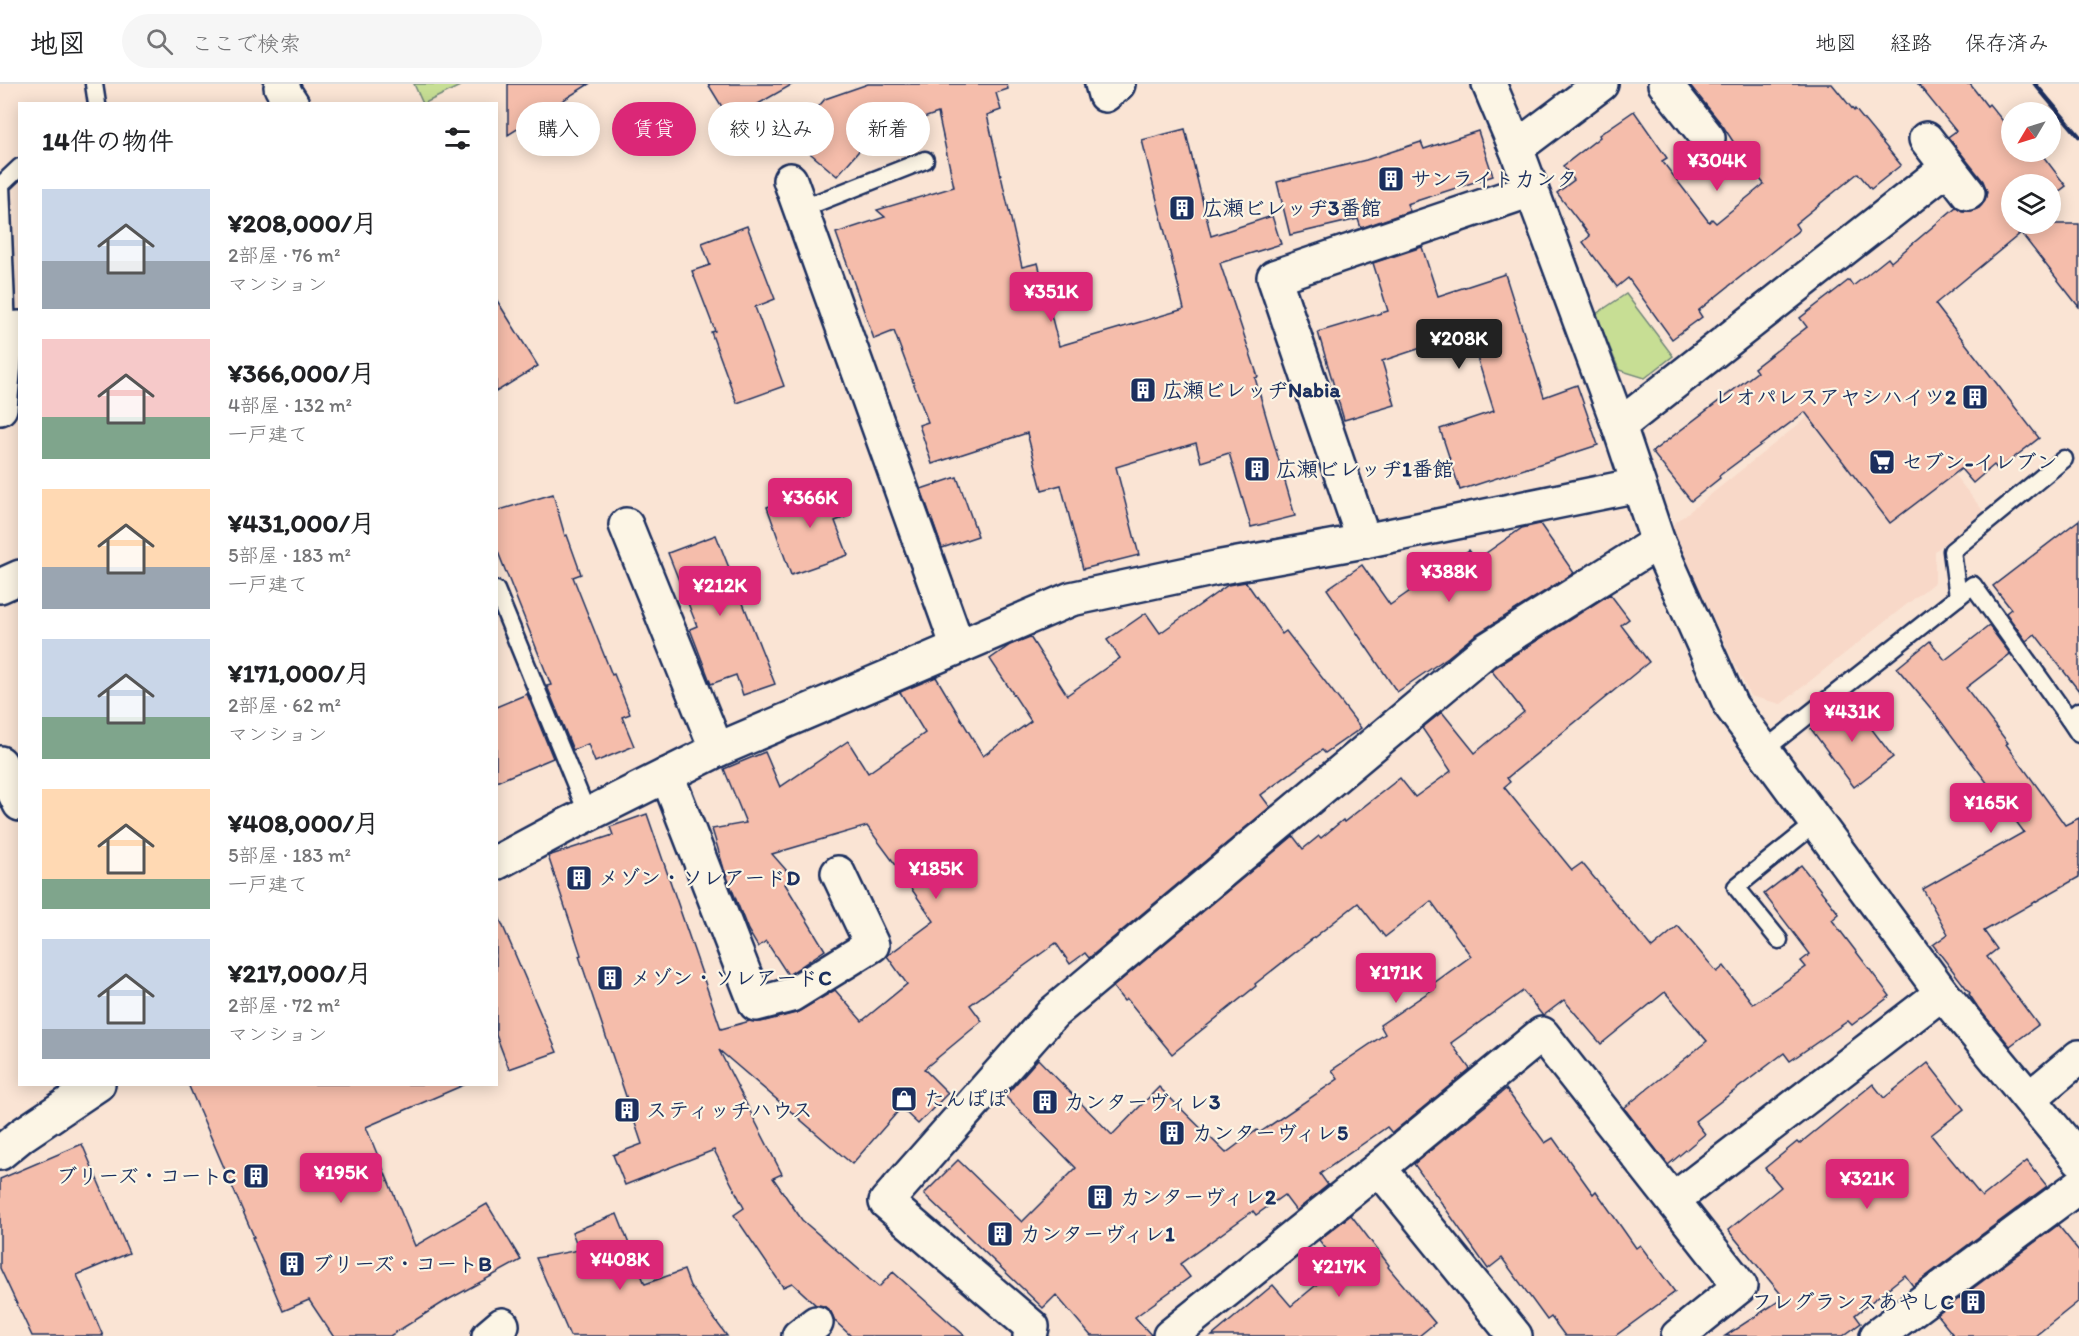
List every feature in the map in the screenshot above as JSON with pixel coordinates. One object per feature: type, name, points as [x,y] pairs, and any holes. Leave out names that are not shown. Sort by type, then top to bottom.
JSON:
[{"type":"street","points":[[283,84],[281,87],[291,102]]},
{"type":"street","points":[[1102,84],[1106,95],[1118,84]]},
{"type":"street","points":[[1489,84],[1516,148],[1619,426],[1658,542],[1731,706],[1942,993],[2079,1159]]},
{"type":"street","points":[[1516,148],[1601,84]]},
{"type":"street","points":[[1665,84],[1708,138]]},
{"type":"street","points":[[1926,139],[1968,193]]},
{"type":"street","points":[[1619,426],[1948,167]]},
{"type":"street","points":[[1364,541],[1274,277],[1531,190]]},
{"type":"street","points":[[795,195],[958,647]]},
{"type":"street","points":[[0,408],[13,328]]},
{"type":"street","points":[[498,862],[717,750],[1071,599],[1216,568],[1364,541],[1638,485]]},
{"type":"street","points":[[626,525],[717,750]]},
{"type":"street","points":[[1036,1333],[886,1202],[1053,1013],[1485,651],[1658,542]]},
{"type":"street","points":[[0,586],[18,578]]},
{"type":"street","points":[[0,764],[18,800]]},
{"type":"street","points":[[667,775],[756,1004],[791,994],[872,945],[838,873]]},
{"type":"street","points":[[1673,1200],[1942,993]]},
{"type":"street","points":[[1170,1336],[1542,1034],[1740,1286],[1678,1336]]},
{"type":"street","points":[[2030,1098],[2079,1057]]},
{"type":"street","points":[[0,1154],[22,1135],[95,1086]]},
{"type":"street","points":[[1379,1168],[1515,1336]]},
{"type":"street","points":[[1877,1336],[2079,1186]]},
{"type":"lane","points":[[94,84],[97,102]]},
{"type":"lane","points":[[795,195],[925,160]]},
{"type":"lane","points":[[13,328],[1,185],[18,169]]},
{"type":"lane","points":[[1958,597],[1952,551],[2064,459]]},
{"type":"lane","points":[[1764,750],[1973,585],[2074,715],[2079,734]]},
{"type":"lane","points":[[498,595],[588,814]]},
{"type":"lane","points":[[1779,940],[1736,887],[1817,822]]},
{"type":"shaded area","points":[[1869,368],[1984,512],[1935,551],[1935,582],[1781,704],[1750,696],[1670,527]]},
{"type":"green space","points":[[414,84],[464,84],[427,102],[422,102]]},
{"type":"green space","points":[[1626,294],[1673,356],[1645,378],[1619,370],[1596,314]]},
{"type":"building","points":[[508,84],[589,84],[560,102],[516,102],[516,130],[508,135]]},
{"type":"building","points":[[708,84],[793,84],[762,102],[719,102]]},
{"type":"building","points":[[868,84],[1007,84],[1008,89],[996,93],[1001,110],[987,115],[1022,267],[1038,263],[1059,346],[1184,309],[1142,140],[1185,129],[1211,236],[1272,216],[1281,244],[1220,263],[1258,377],[1255,378],[1295,516],[1251,527],[1229,453],[1201,462],[1196,443],[1116,467],[1139,555],[1083,569],[1061,485],[1042,490],[1027,433],[932,464],[919,425],[928,422],[894,331],[874,339],[836,233],[885,217],[877,210],[954,187],[938,113],[930,116],[930,102],[846,102],[846,156],[854,156],[837,176],[813,156],[834,156],[834,102],[822,102],[825,99]]},
{"type":"building","points":[[1689,84],[1832,84],[1901,165],[1871,189],[1858,173],[1795,224],[1799,230],[1698,311],[1702,317],[1672,339],[1628,278],[1617,287],[1583,242],[1590,236],[1557,193],[1574,180],[1563,166],[1600,137],[1599,135],[1634,111],[1667,158],[1662,161],[1709,222],[1712,219],[1716,223],[1764,184],[1732,145],[1734,143],[1723,126]]},
{"type":"building","points":[[1918,84],[1970,84],[1987,106],[1989,104],[2001,119],[2001,162],[2048,162],[2057,174],[2001,174],[2001,234],[2020,234],[1935,304],[2039,438],[1998,470],[1994,465],[1973,483],[1961,469],[1890,523],[1805,412],[1719,476],[1720,478],[1691,501],[1652,452],[1757,372],[1754,368],[1807,327],[1800,318],[1849,280],[1853,286],[1888,258],[1891,262],[1956,207],[1962,211],[1971,211],[1979,208],[1985,201],[1987,191],[1983,181],[1948,137],[1956,131]]},
{"type":"building","points":[[1478,131],[1493,176],[1407,204],[1410,211],[1361,228],[1358,219],[1290,235],[1277,182],[1366,160],[1421,142],[1424,149]]},
{"type":"building","points":[[2061,179],[2066,186],[2061,190]]},
{"type":"building","points":[[2061,224],[2079,224],[2079,307],[2022,234],[2061,234]]},
{"type":"building","points":[[747,226],[775,299],[755,307],[784,386],[737,403],[711,332],[715,331],[692,271],[710,265],[702,243]]},
{"type":"building","points":[[1422,247],[1438,296],[1505,274],[1544,397],[1577,385],[1598,445],[1460,490],[1440,429],[1494,411],[1469,332],[1382,361],[1395,405],[1344,420],[1318,332],[1388,311],[1373,263]]},
{"type":"building","points":[[498,302],[538,366],[498,391]]},
{"type":"building","points":[[957,477],[978,536],[942,548],[921,489]]},
{"type":"building","points":[[834,483],[846,517],[835,521],[848,555],[791,575],[767,507]]},
{"type":"building","points":[[553,494],[565,536],[567,535],[581,574],[573,577],[630,714],[622,717],[634,746],[595,762],[588,744],[573,750],[547,686],[551,685],[498,552],[498,510]]},
{"type":"building","points":[[2079,520],[2079,691],[2035,634],[2026,641],[2006,613],[2011,609],[1993,586]]},
{"type":"building","points":[[1540,524],[1574,573],[1475,635],[1448,657],[1397,692],[1327,589],[1362,565],[1390,605],[1469,550],[1476,560],[1522,528]]},
{"type":"building","points":[[716,535],[775,684],[743,695],[736,675],[711,684],[690,629],[697,626],[668,553]]},
{"type":"building","points":[[1246,582],[1282,634],[1286,631],[1361,728],[1325,753],[1322,750],[1261,795],[1270,807],[1089,958],[1085,953],[1070,964],[1056,943],[970,1005],[982,1021],[924,1069],[948,1093],[918,1124],[901,1108],[852,1164],[719,1050],[782,1174],[773,1178],[802,1220],[879,1287],[893,1272],[965,1336],[851,1336],[835,1321],[831,1312],[824,1306],[816,1305],[792,1283],[783,1287],[734,1215],[744,1208],[714,1150],[625,1185],[613,1155],[642,1144],[548,856],[613,835],[610,827],[647,814],[721,1029],[796,1013],[835,990],[862,1021],[907,984],[887,956],[934,921],[867,826],[772,854],[794,879],[785,884],[825,950],[788,975],[766,941],[758,947],[748,930],[724,869],[712,829],[746,823],[724,769],[765,752],[780,787],[848,741],[868,773],[925,733],[900,692],[936,677],[983,756],[1031,721],[990,659],[1010,645],[1030,637],[1067,695],[1120,658],[1107,640],[1146,613],[1160,633],[1228,585]]},
{"type":"building","points":[[1610,594],[1629,619],[1621,625],[1649,662],[1507,778],[1510,782],[1504,787],[1572,870],[1582,863],[1652,948],[1678,926],[1717,972],[1724,966],[1753,1004],[1806,967],[1801,961],[1810,954],[1764,894],[1801,865],[1839,914],[1832,920],[1890,996],[1852,1025],[1848,1021],[1790,1061],[1784,1053],[1695,1121],[1705,1134],[1668,1165],[1624,1108],[1707,1041],[1665,992],[1601,1044],[1564,1000],[1543,1016],[1523,991],[1451,1043],[1470,1069],[1392,1133],[1387,1127],[1320,1174],[1328,1185],[1296,1211],[1284,1195],[1256,1215],[1253,1211],[1180,1264],[1190,1277],[1135,1317],[1152,1336],[1091,1336],[1056,1295],[1043,1308],[924,1194],[958,1160],[1022,1222],[1076,1168],[1005,1096],[1038,1059],[1112,1135],[1159,1087],[1226,1153],[1257,1130],[1259,1133],[1338,1079],[1332,1070],[1385,1034],[1380,1025],[1436,987],[1434,983],[1471,956],[1431,901],[1385,937],[1358,903],[1255,984],[1256,986],[1172,1054],[1127,999],[1124,1001],[1113,987],[1293,836],[1303,849],[1343,820],[1344,822],[1400,778],[1415,797],[1451,771],[1422,728],[1442,712],[1475,753],[1524,712],[1491,670]]},
{"type":"building","points":[[1989,626],[2010,654],[1966,688],[2008,743],[2006,744],[2065,825],[2079,818],[2079,877],[1984,931],[1997,949],[1987,957],[2038,1025],[2010,1046],[1979,1009],[1970,993],[1933,945],[1948,934],[1923,889],[2024,832],[1934,712],[1897,668],[1930,641],[1945,660]]},
{"type":"building","points":[[527,694],[553,758],[498,781],[498,706]]},
{"type":"building","points":[[1849,699],[1893,757],[1854,787],[1811,729]]},
{"type":"building","points":[[498,915],[557,1052],[509,1069],[498,1040]]},
{"type":"building","points":[[1928,1063],[1964,1109],[1931,1135],[1982,1197],[2027,1161],[2047,1186],[1913,1286],[1905,1275],[1855,1315],[1861,1323],[1843,1336],[1725,1336],[1782,1299],[1780,1293],[1728,1230],[1781,1187],[1765,1168],[1797,1142],[1799,1144],[1873,1084],[1884,1098]]},
{"type":"building","points":[[189,1086],[461,1086],[366,1127],[415,1246],[487,1204],[521,1260],[444,1302],[390,1336],[333,1336],[309,1300],[283,1311],[252,1237],[254,1237]]},
{"type":"building","points":[[1506,1089],[1545,1143],[1553,1138],[1593,1194],[1596,1191],[1636,1248],[1640,1245],[1675,1292],[1615,1336],[1565,1336],[1551,1317],[1547,1320],[1502,1258],[1488,1269],[1414,1164]]},
{"type":"building","points":[[82,1144],[129,1253],[77,1275],[103,1336],[32,1336],[0,1268],[0,1179]]},
{"type":"building","points":[[617,1214],[645,1284],[684,1270],[690,1286],[727,1336],[570,1336],[536,1258],[579,1250],[572,1232]]},
{"type":"building","points":[[1351,1215],[1389,1265],[1388,1267],[1435,1323],[1419,1336],[1212,1336],[1273,1285],[1291,1306],[1339,1266],[1319,1240]]},
{"type":"building","points":[[2058,1225],[2079,1251],[2079,1301],[2035,1336],[1954,1336],[1937,1315]]},
{"type":"railway","points":[[2035,84],[2079,136]]},
{"type":"place","name":"サンライトカンタ","points":[[1391,179]]},
{"type":"place","name":"広瀬ビレッヂ3番館","points":[[1182,208]]},
{"type":"place","name":"広瀬ビレッヂNabia","points":[[1143,390]]},
{"type":"place","name":"レオパレスアヤシハイツ2","points":[[1975,397]]},
{"type":"place","name":"セブン-イレブン","points":[[1882,462]]},
{"type":"place","name":"広瀬ビレッヂ1番館","points":[[1257,469]]},
{"type":"place","name":"メゾン・ソレアードD","points":[[579,878]]},
{"type":"place","name":"メゾン・ソレアードC","points":[[610,978]]},
{"type":"place","name":"たんぽぽ","points":[[904,1099]]},
{"type":"place","name":"カンターヴィレ3","points":[[1045,1102]]},
{"type":"place","name":"スティッチハウス","points":[[627,1110]]},
{"type":"place","name":"カンターヴィレ5","points":[[1172,1133]]},
{"type":"place","name":"ブリーズ・コートC","points":[[256,1176]]},
{"type":"place","name":"カンターヴィレ2","points":[[1100,1197]]},
{"type":"place","name":"カンターヴィレ1","points":[[1000,1234]]},
{"type":"place","name":"ブリーズ・コートB","points":[[292,1264]]},
{"type":"place","name":"フレグランスあやしC","points":[[1973,1302]]}]
